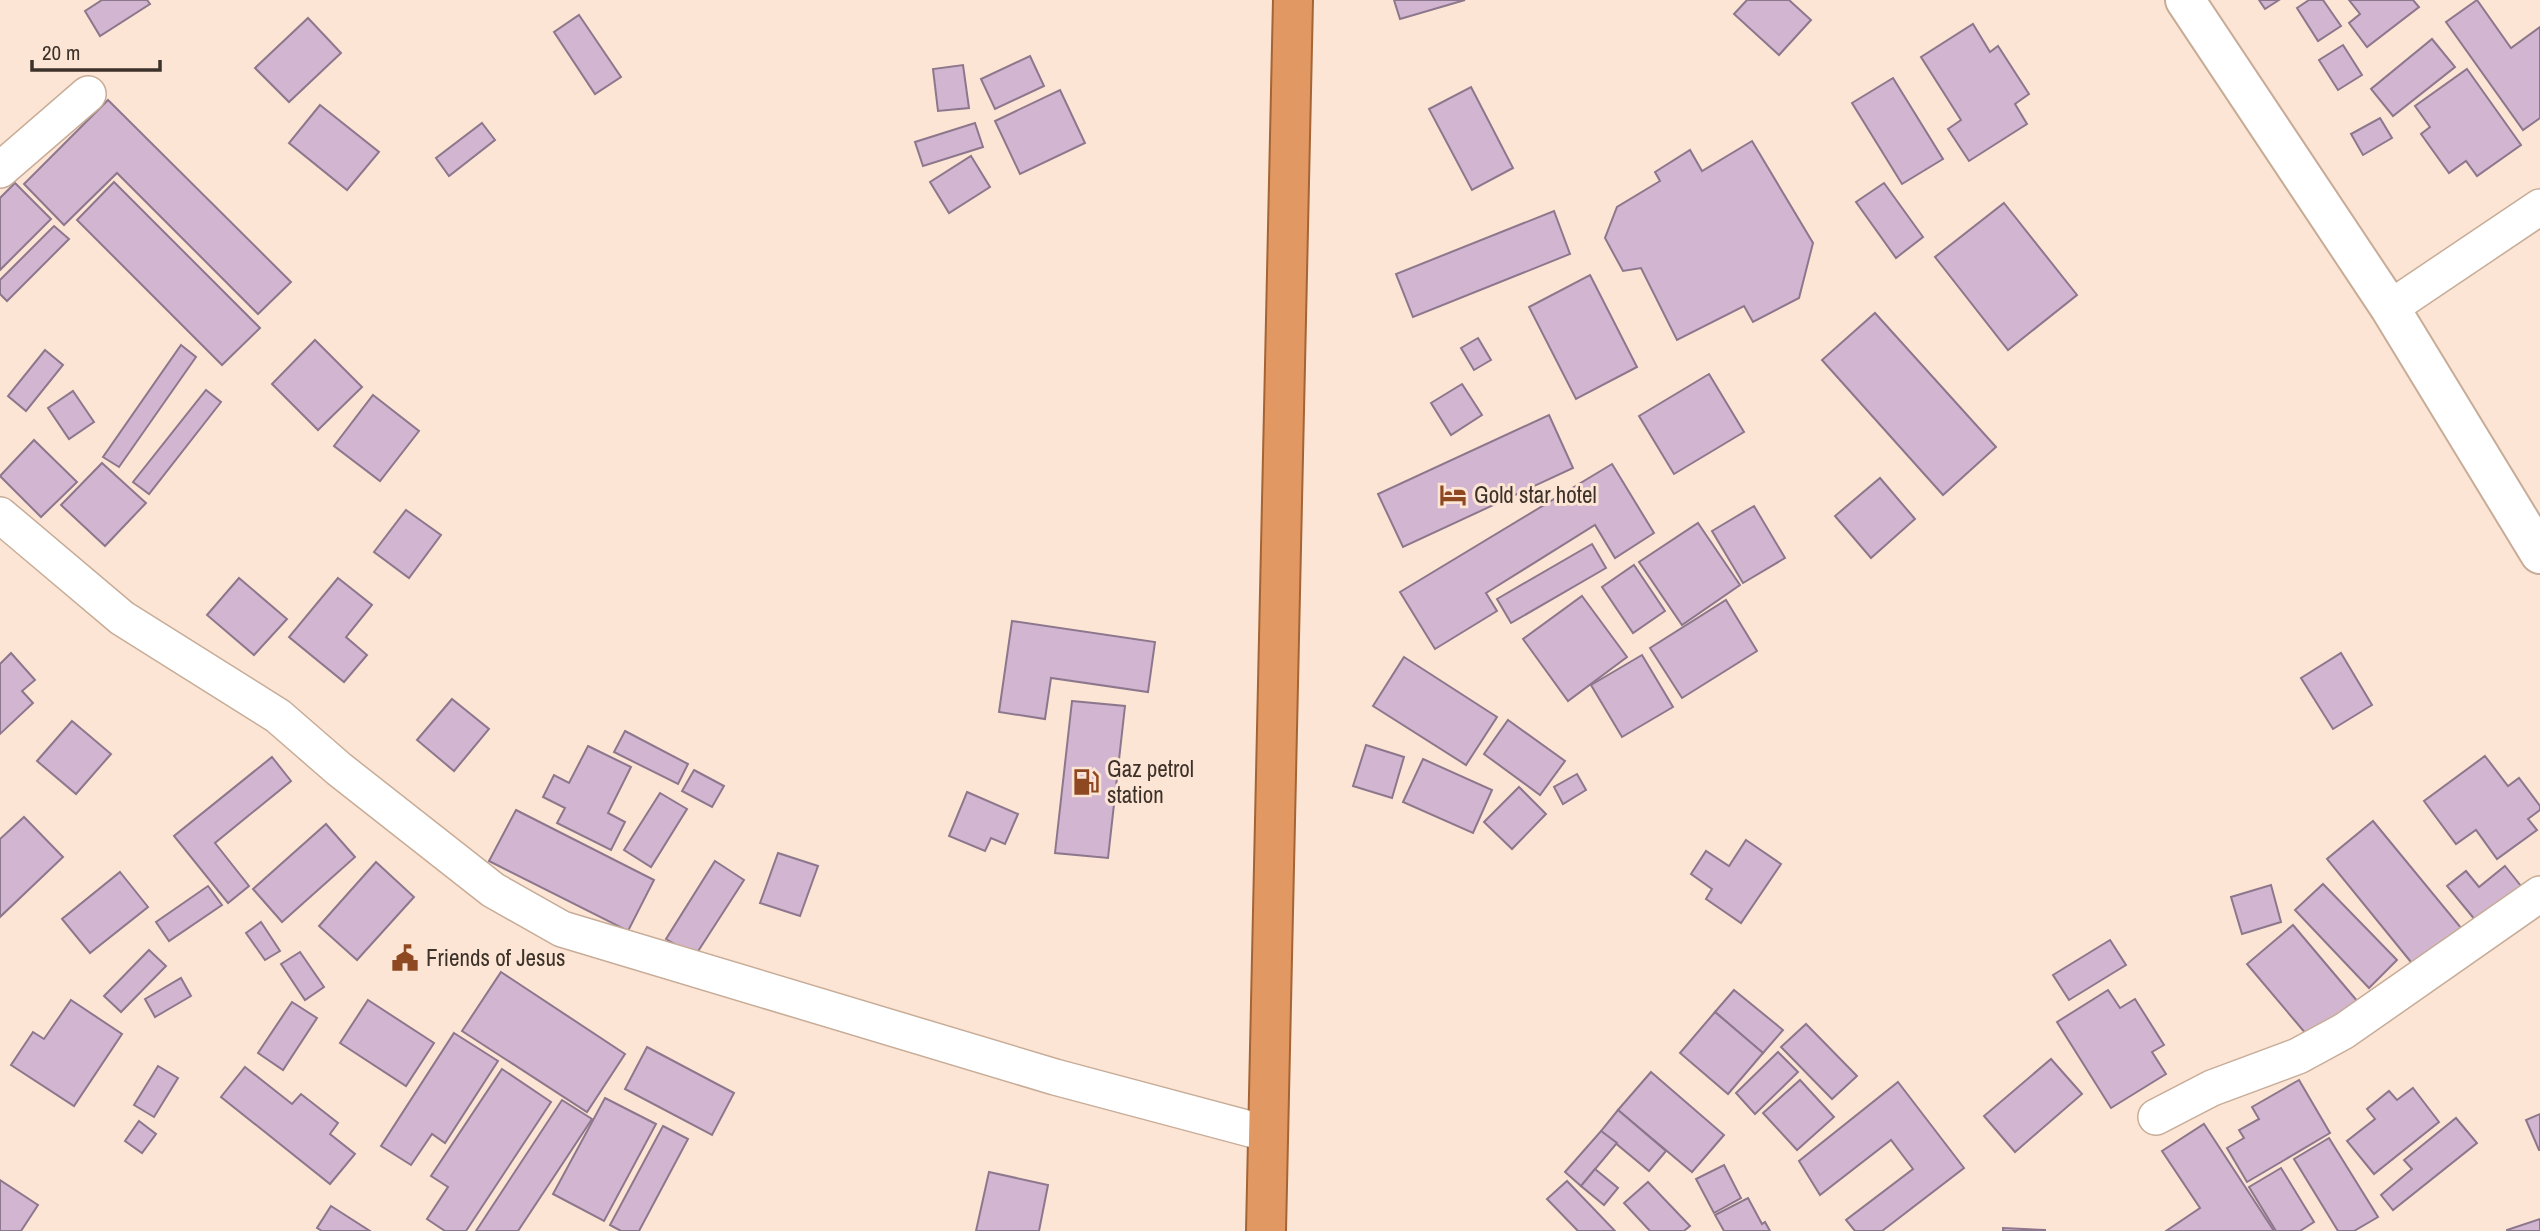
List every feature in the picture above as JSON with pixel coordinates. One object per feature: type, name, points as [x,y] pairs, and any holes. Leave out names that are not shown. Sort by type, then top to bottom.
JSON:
[{"type":"highway","points":[[1266,1231],[1293,0]]},
{"type":"street","points":[[2185,0],[2390,308],[2540,554]]},
{"type":"street","points":[[0,170],[88,94]]},
{"type":"street","points":[[2390,308],[2540,207]]},
{"type":"street","points":[[0,515],[122,618],[278,716],[339,769],[493,890],[562,929],[1055,1077],[1269,1134]]},
{"type":"street","points":[[2156,1117],[2212,1088],[2298,1056],[2344,1031],[2540,894]]},
{"type":"building","points":[[102,0],[147,0],[150,4],[100,36],[85,11]]},
{"type":"building","points":[[1394,0],[1465,0],[1400,19]]},
{"type":"building","points":[[1747,0],[1789,0],[1811,20],[1779,55],[1734,14]]},
{"type":"building","points":[[2259,0],[2279,0],[2265,9]]},
{"type":"building","points":[[2309,0],[2323,0],[2341,26],[2318,41],[2297,8]]},
{"type":"building","points":[[2349,0],[2413,0],[2419,7],[2367,47],[2349,23],[2360,14]]},
{"type":"building","points":[[2477,0],[2511,48],[2540,27],[2540,118],[2523,130],[2446,22]]},
{"type":"building","points":[[579,15],[621,77],[595,94],[554,32]]},
{"type":"building","points":[[308,18],[341,53],[289,102],[255,68]]},
{"type":"building","points":[[1973,24],[1990,52],[1998,46],[2029,94],[2015,104],[2027,124],[1969,161],[1948,129],[1961,120],[1921,57]]},
{"type":"building","points":[[2432,39],[2455,67],[2393,116],[2371,89]]},
{"type":"building","points":[[2343,45],[2362,75],[2338,90],[2319,60]]},
{"type":"building","points":[[1030,56],[1044,86],[995,109],[981,79]]},
{"type":"building","points":[[963,65],[969,108],[938,111],[933,69]]},
{"type":"building","points":[[2467,69],[2521,145],[2477,176],[2466,161],[2449,173],[2421,134],[2430,127],[2415,106]]},
{"type":"building","points":[[1893,78],[1943,159],[1902,184],[1852,103]]},
{"type":"building","points":[[1471,87],[1513,168],[1472,190],[1429,109]]},
{"type":"building","points":[[1060,90],[1085,143],[1020,174],[995,121]]},
{"type":"building","points":[[108,100],[291,282],[258,314],[117,173],[64,225],[24,184]]},
{"type":"building","points":[[320,105],[379,152],[347,190],[289,143]]},
{"type":"building","points":[[2380,118],[2392,138],[2363,155],[2351,134]]},
{"type":"building","points":[[482,123],[495,140],[449,176],[436,158]]},
{"type":"building","points":[[975,123],[983,147],[923,166],[915,142]]},
{"type":"building","points":[[1752,141],[1813,243],[1799,298],[1753,322],[1744,306],[1677,340],[1641,268],[1623,271],[1605,238],[1617,207],[1660,181],[1655,172],[1690,150],[1702,171]]},
{"type":"building","points":[[971,156],[990,187],[949,213],[930,182]]},
{"type":"building","points":[[114,182],[260,328],[222,365],[77,220]]},
{"type":"building","points":[[15,183],[51,219],[0,270],[0,198]]},
{"type":"building","points":[[1884,183],[1923,237],[1896,258],[1856,202]]},
{"type":"building","points":[[2004,203],[2077,295],[2008,350],[1935,257]]},
{"type":"building","points":[[1554,211],[1570,254],[1413,317],[1396,274]]},
{"type":"building","points":[[54,226],[69,239],[7,301],[0,294],[0,280]]},
{"type":"building","points":[[1590,275],[1637,367],[1576,399],[1529,307]]},
{"type":"building","points":[[1875,313],[1996,447],[1943,495],[1822,360]]},
{"type":"building","points":[[1478,338],[1491,360],[1474,370],[1461,348]]},
{"type":"building","points":[[315,340],[362,387],[318,430],[272,384]]},
{"type":"building","points":[[181,345],[196,357],[119,467],[103,457]]},
{"type":"building","points":[[45,350],[63,365],[26,411],[8,396]]},
{"type":"building","points":[[1709,374],[1744,432],[1674,474],[1639,416]]},
{"type":"building","points":[[1462,384],[1482,415],[1451,435],[1431,403]]},
{"type":"building","points":[[206,390],[221,402],[149,494],[133,482]]},
{"type":"building","points":[[73,391],[94,422],[69,439],[48,408]]},
{"type":"building","points":[[373,395],[419,431],[380,481],[334,446]]},
{"type":"building","points":[[1549,415],[1573,468],[1403,547],[1378,494]]},
{"type":"building","points":[[34,440],[77,482],[41,517],[0,476]]},
{"type":"building","points":[[102,463],[146,503],[105,546],[61,505]]},
{"type":"building","points":[[1612,464],[1654,533],[1615,558],[1595,525],[1486,593],[1497,611],[1435,649],[1400,592]]},
{"type":"building","points":[[1880,478],[1915,519],[1871,558],[1835,516]]},
{"type":"building","points":[[1754,506],[1785,558],[1743,583],[1712,531]]},
{"type":"building","points":[[406,510],[441,535],[409,578],[374,552]]},
{"type":"building","points":[[1698,523],[1740,585],[1682,625],[1639,562]]},
{"type":"building","points":[[1592,544],[1606,568],[1511,623],[1497,599]]},
{"type":"building","points":[[1634,565],[1665,611],[1633,633],[1602,587]]},
{"type":"building","points":[[239,578],[287,619],[254,655],[207,615]]},
{"type":"building","points":[[338,578],[372,605],[346,637],[367,655],[344,682],[289,637]]},
{"type":"building","points":[[1582,596],[1627,657],[1568,701],[1523,639]]},
{"type":"building","points":[[1726,600],[1757,651],[1682,698],[1650,648]]},
{"type":"building","points":[[1012,621],[1155,642],[1148,692],[1051,678],[1045,719],[999,712]]},
{"type":"building","points":[[11,653],[35,680],[22,691],[33,703],[0,734],[0,664]]},
{"type":"building","points":[[2341,653],[2372,705],[2333,729],[2301,678]]},
{"type":"building","points":[[1642,655],[1673,707],[1622,737],[1591,685]]},
{"type":"building","points":[[1404,657],[1497,717],[1466,765],[1373,706]]},
{"type":"building","points":[[452,699],[489,729],[454,771],[417,740]]},
{"type":"building","points":[[1072,701],[1125,706],[1108,858],[1055,853]]},
{"type":"building","points":[[1508,720],[1565,761],[1540,795],[1484,754]]},
{"type":"building","points":[[72,721],[111,754],[76,794],[37,761]]},
{"type":"building","points":[[625,731],[688,764],[678,784],[614,752]]},
{"type":"building","points":[[1366,745],[1404,757],[1392,798],[1353,786]]},
{"type":"building","points":[[588,746],[631,767],[608,813],[625,822],[611,850],[557,823],[565,808],[543,797],[554,775],[569,783]]},
{"type":"building","points":[[2485,756],[2508,786],[2519,778],[2540,806],[2540,810],[2528,819],[2537,830],[2497,859],[2476,830],[2456,844],[2424,801]]},
{"type":"building","points":[[272,757],[291,781],[215,843],[249,886],[228,903],[174,836]]},
{"type":"building","points":[[1423,759],[1492,790],[1473,833],[1403,802]]},
{"type":"building","points":[[694,770],[724,786],[712,807],[682,791]]},
{"type":"building","points":[[1577,774],[1586,790],[1563,804],[1554,787]]},
{"type":"building","points":[[1519,787],[1546,814],[1512,849],[1484,822]]},
{"type":"building","points":[[967,792],[1018,814],[1005,844],[991,838],[985,851],[949,836]]},
{"type":"building","points":[[660,793],[687,809],[651,867],[624,850]]},
{"type":"building","points":[[516,810],[654,880],[628,931],[489,861]]},
{"type":"building","points":[[24,817],[63,857],[0,917],[0,839]]},
{"type":"building","points":[[2373,821],[2462,929],[2415,967],[2327,859]]},
{"type":"building","points":[[326,824],[355,857],[282,922],[253,889]]},
{"type":"building","points":[[1746,840],[1781,864],[1741,923],[1706,899],[1712,889],[1691,874],[1706,851],[1729,866]]},
{"type":"building","points":[[778,853],[818,866],[800,916],[760,903]]},
{"type":"building","points":[[715,861],[744,880],[695,956],[666,939]]},
{"type":"building","points":[[376,862],[414,897],[357,960],[319,926]]},
{"type":"building","points":[[2505,866],[2521,886],[2476,921],[2447,886],[2466,871],[2479,887]]},
{"type":"building","points":[[120,872],[148,907],[90,953],[62,919]]},
{"type":"building","points":[[2323,884],[2397,960],[2369,988],[2295,910]]},
{"type":"building","points":[[2271,885],[2281,922],[2242,934],[2231,897]]},
{"type":"building","points":[[208,886],[222,905],[169,941],[156,922]]},
{"type":"building","points":[[261,922],[280,951],[265,960],[246,933]]},
{"type":"building","points":[[2293,925],[2358,1002],[2312,1041],[2247,964]]},
{"type":"building","points":[[2110,940],[2126,965],[2069,1000],[2053,975]]},
{"type":"building","points":[[149,950],[166,966],[121,1012],[104,996]]},
{"type":"building","points":[[300,952],[324,987],[305,1000],[281,964]]},
{"type":"building","points":[[501,972],[625,1054],[587,1112],[462,1031]]},
{"type":"building","points":[[181,978],[191,996],[155,1017],[145,999]]},
{"type":"building","points":[[1734,990],[1783,1030],[1763,1053],[1715,1012]]},
{"type":"building","points":[[2108,990],[2120,1008],[2135,999],[2164,1045],[2152,1052],[2166,1074],[2111,1108],[2057,1022]]},
{"type":"building","points":[[71,1000],[122,1034],[74,1106],[11,1065],[33,1032],[44,1039]]},
{"type":"building","points":[[368,1000],[434,1043],[406,1086],[340,1043]]},
{"type":"building","points":[[292,1002],[317,1018],[283,1070],[258,1053]]},
{"type":"building","points":[[1715,1012],[1763,1053],[1728,1094],[1680,1053]]},
{"type":"building","points":[[1806,1024],[1857,1076],[1832,1099],[1781,1047]]},
{"type":"building","points":[[454,1033],[498,1061],[445,1143],[432,1134],[411,1165],[381,1146]]},
{"type":"building","points":[[647,1047],[734,1093],[712,1135],[625,1089]]},
{"type":"building","points":[[1778,1052],[1798,1072],[1755,1114],[1736,1093]]},
{"type":"building","points":[[2051,1059],[2082,1094],[2015,1152],[1984,1116]]},
{"type":"building","points":[[158,1066],[178,1078],[154,1117],[134,1105]]},
{"type":"building","points":[[245,1067],[292,1104],[301,1094],[338,1123],[330,1134],[355,1154],[330,1184],[221,1097]]},
{"type":"building","points":[[502,1069],[551,1102],[466,1231],[445,1231],[427,1219],[448,1187],[431,1176]]},
{"type":"building","points":[[1651,1072],[1724,1135],[1692,1172],[1618,1110]]},
{"type":"building","points":[[1800,1080],[1834,1117],[1797,1150],[1763,1113]]},
{"type":"building","points":[[2299,1080],[2330,1133],[2247,1182],[2227,1148],[2244,1138],[2239,1130],[2259,1119],[2252,1107]]},
{"type":"building","points":[[1898,1082],[1964,1168],[1882,1231],[1855,1231],[1846,1220],[1913,1169],[1891,1140],[1820,1195],[1799,1161]]},
{"type":"building","points":[[2413,1088],[2439,1122],[2374,1174],[2347,1141],[2375,1119],[2367,1109],[2389,1091],[2397,1100]]},
{"type":"building","points":[[605,1098],[656,1124],[604,1221],[553,1194]]},
{"type":"building","points":[[562,1100],[592,1119],[518,1231],[476,1231]]},
{"type":"building","points":[[1618,1110],[1666,1151],[1649,1171],[1601,1131]]},
{"type":"building","points":[[2540,1114],[2540,1150],[2539,1150],[2526,1120]]},
{"type":"building","points":[[2456,1118],[2477,1143],[2393,1210],[2381,1195],[2412,1169],[2404,1160]]},
{"type":"building","points":[[139,1121],[156,1134],[142,1153],[125,1141]]},
{"type":"building","points":[[2204,1124],[2274,1231],[2166,1231],[2200,1208],[2162,1151]]},
{"type":"building","points":[[663,1126],[688,1139],[639,1231],[621,1231],[610,1225]]},
{"type":"building","points":[[1601,1131],[1617,1143],[1581,1186],[1565,1172]]},
{"type":"building","points":[[2329,1138],[2378,1217],[2354,1231],[2338,1231],[2294,1159]]},
{"type":"building","points":[[1724,1165],[1741,1198],[1714,1213],[1696,1179]]},
{"type":"building","points":[[2281,1168],[2314,1222],[2300,1231],[2276,1231],[2249,1187]]},
{"type":"building","points":[[1595,1169],[1618,1188],[1604,1205],[1581,1186]]},
{"type":"building","points":[[989,1172],[1048,1185],[1039,1231],[976,1231]]},
{"type":"building","points":[[0,1180],[38,1205],[21,1231],[0,1231]]},
{"type":"building","points":[[1567,1181],[1615,1231],[1578,1231],[1547,1199]]},
{"type":"building","points":[[1648,1182],[1690,1226],[1684,1231],[1650,1231],[1624,1203]]},
{"type":"building","points":[[1748,1198],[1762,1224],[1765,1222],[1770,1231],[1724,1231],[1715,1215]]},
{"type":"building","points":[[331,1206],[370,1231],[322,1231],[317,1228]]},
{"type":"building","points":[[2540,1219],[2540,1231],[2507,1231],[2507,1230]]},
{"type":"building","points":[[2003,1228],[2045,1230],[2045,1231],[2003,1231]]},
{"type":"place","name":"Gold star hotel","points":[[1453,495]]},
{"type":"place","name":"Gaz petrol station","points":[[1086,782]]},
{"type":"place","name":"Friends of Jesus","points":[[405,958]]}]
